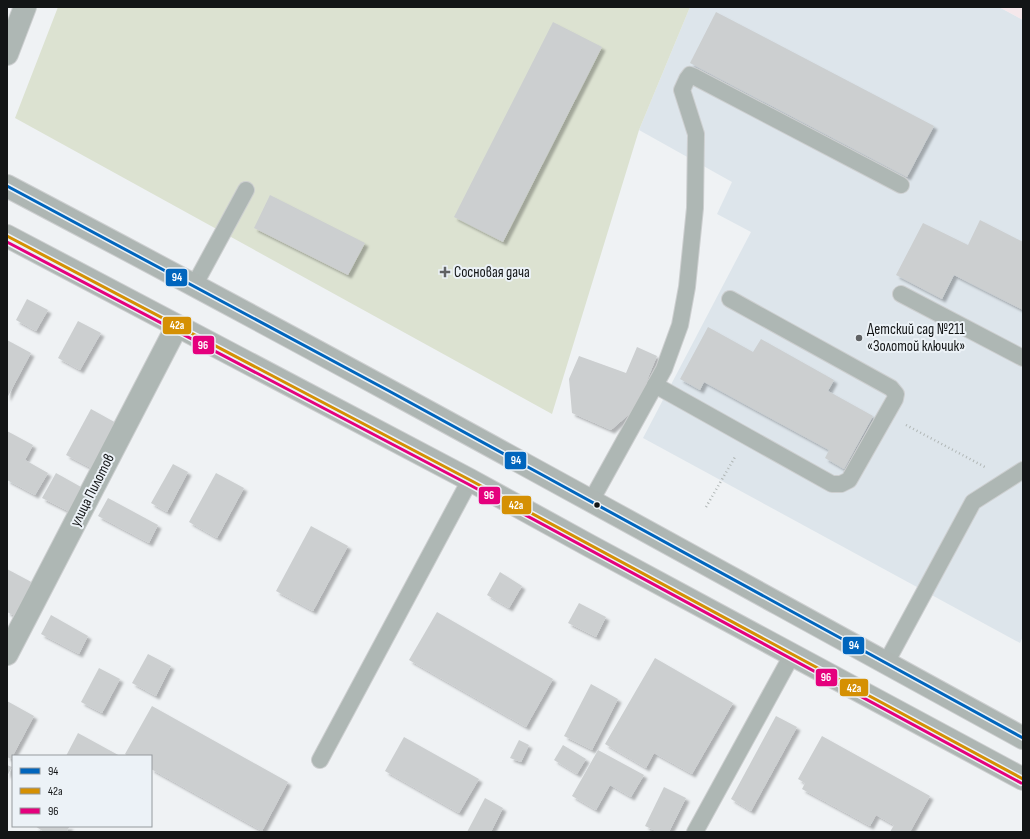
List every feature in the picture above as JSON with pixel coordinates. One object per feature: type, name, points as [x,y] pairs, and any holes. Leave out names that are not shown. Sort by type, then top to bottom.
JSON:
[{"type":"main road","points":[[7,186],[195,284],[1023,738]]},
{"type":"main road","points":[[7,236],[470,480],[1023,779]]},
{"type":"street","points":[[7,54],[25,7]]},
{"type":"street","name":"улица Пилотов","points":[[7,654],[177,326]]},
{"type":"lane","points":[[591,501],[664,369],[680,325],[695,208],[696,134],[682,90],[686,78],[690,75],[901,184]]},
{"type":"lane","points":[[195,284],[246,190]]},
{"type":"lane","points":[[901,294],[1023,358]]},
{"type":"lane","points":[[655,385],[832,484],[841,484],[849,480],[895,400],[896,394],[891,388],[730,299]]},
{"type":"lane","points":[[886,663],[972,502],[1023,470]]},
{"type":"lane","points":[[320,760],[470,480]]},
{"type":"lane","points":[[695,832],[792,655]]},
{"type":"path","points":[[887,414],[1008,479]]},
{"type":"path","points":[[706,507],[747,436]]},
{"type":"shaded area","name":"Детский сад №211 «Золотой ключик»","points":[[690,7],[999,7],[1023,20],[1023,636],[1020,643],[643,438],[751,232],[717,214],[732,182],[639,130]]},
{"type":"shaded area","points":[[999,7],[1023,7],[1023,20]]},
{"type":"green space","name":"Сосновая дача","points":[[58,7],[690,7],[639,130],[552,414],[15,118]]},
{"type":"building","points":[[716,12],[934,126],[907,177],[690,63]]},
{"type":"building","points":[[553,22],[602,47],[503,242],[454,217]]},
{"type":"building","points":[[270,195],[365,243],[348,275],[254,228]]},
{"type":"building","points":[[980,220],[1023,242],[1023,310],[954,275],[942,299],[896,275],[923,223],[968,245]]},
{"type":"building","points":[[27,299],[48,310],[36,331],[16,320]]},
{"type":"building","points":[[78,321],[101,333],[80,370],[58,358]]},
{"type":"building","points":[[708,327],[753,352],[761,339],[834,380],[828,391],[873,416],[844,469],[825,458],[829,450],[704,382],[700,390],[680,379]]},
{"type":"building","points":[[7,340],[31,353],[7,398]]},
{"type":"building","points":[[637,347],[657,356],[635,409],[611,430],[572,413],[569,379],[579,356],[626,373]]},
{"type":"building","points":[[91,409],[118,424],[93,469],[66,455]]},
{"type":"building","points":[[7,431],[33,445],[25,460],[48,473],[35,495],[7,480]]},
{"type":"building","points":[[173,464],[188,472],[167,512],[151,503]]},
{"type":"building","points":[[56,473],[81,487],[68,511],[42,498]]},
{"type":"building","points":[[216,473],[244,488],[217,538],[189,522]]},
{"type":"building","points":[[108,498],[158,525],[149,543],[98,516]]},
{"type":"building","points":[[311,526],[348,546],[313,611],[276,591]]},
{"type":"building","points":[[7,569],[35,584],[17,617],[7,612]]},
{"type":"building","points":[[500,572],[522,586],[509,608],[487,595]]},
{"type":"building","points":[[579,603],[606,617],[596,637],[568,623]]},
{"type":"building","points":[[437,612],[553,679],[526,727],[409,660]]},
{"type":"building","points":[[51,615],[88,636],[79,654],[41,634]]},
{"type":"building","points":[[148,654],[171,666],[156,696],[132,683]]},
{"type":"building","points":[[655,658],[733,703],[692,774],[654,753],[646,768],[605,744]]},
{"type":"building","points":[[99,668],[120,679],[102,713],[81,702]]},
{"type":"building","points":[[591,684],[618,699],[592,750],[564,736]]},
{"type":"building","points":[[7,701],[34,716],[11,759],[7,757]]},
{"type":"building","points":[[152,706],[288,782],[262,831],[152,770],[152,755],[125,754]]},
{"type":"building","points":[[776,716],[797,727],[751,811],[731,799]]},
{"type":"building","points":[[78,733],[118,755],[67,755]]},
{"type":"building","points":[[822,736],[930,796],[910,832],[890,832],[894,825],[876,815],[870,826],[802,789],[805,783],[798,779]]},
{"type":"building","points":[[404,737],[479,779],[459,813],[385,771]]},
{"type":"building","points":[[519,740],[529,745],[521,762],[510,758]]},
{"type":"building","points":[[563,745],[586,759],[577,774],[554,760]]},
{"type":"building","points":[[598,750],[644,775],[631,797],[610,785],[596,810],[572,796]]},
{"type":"building","points":[[7,765],[12,767],[7,776]]},
{"type":"building","points":[[664,787],[686,798],[669,832],[658,832],[645,826]]},
{"type":"building","points":[[485,798],[503,808],[491,832],[467,832]]},
{"type":"building","points":[[36,827],[69,827],[66,832],[44,832]]},
{"type":"transit line","name":"94","points":[[7,186],[389,391],[1023,738]]},
{"type":"transit line","name":"42a","points":[[7,236],[470,480],[1023,779]]},
{"type":"transit line","name":"96","points":[[7,242],[468,484],[1021,783]]},
{"type":"place","name":"Сосновая дача","points":[[445,272]]},
{"type":"place","name":"Детский сад №211 «Золотой ключик»","points":[[859,338]]}]
